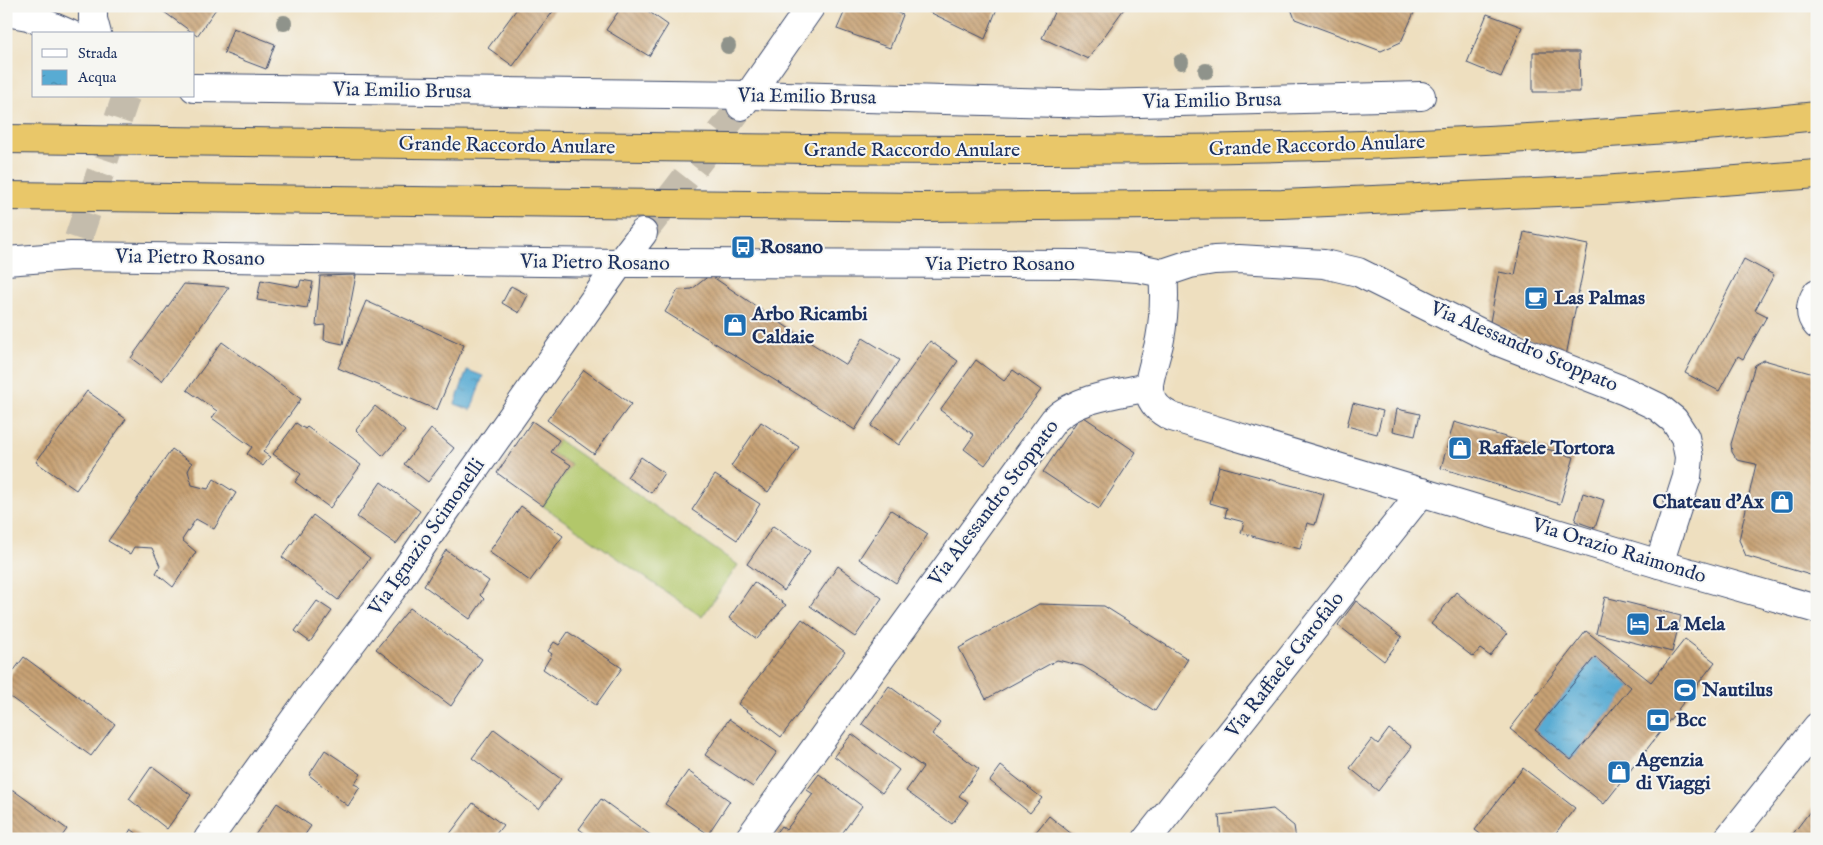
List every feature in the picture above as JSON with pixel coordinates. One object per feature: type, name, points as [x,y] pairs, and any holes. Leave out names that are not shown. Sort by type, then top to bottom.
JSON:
[{"type":"highway","name":"Grande Raccordo Anulare","points":[[6,140],[876,150],[1233,149],[1602,134],[1817,116]]},
{"type":"highway","points":[[6,196],[921,207],[1253,204],[1602,190],[1817,174]]},
{"type":"street","points":[[94,6],[93,19],[96,32]]},
{"type":"street","points":[[744,102],[811,6]]},
{"type":"street","points":[[6,12],[17,13],[38,20],[65,32]]},
{"type":"street","name":"Via Emilio Brusa","points":[[195,88],[744,102],[1099,104],[1421,96]]},
{"type":"street","name":"Via Ignazio Scimonelli","points":[[208,839],[309,699],[396,584],[449,505],[643,233]]},
{"type":"street","name":"Via Pietro Rosano","points":[[16,260],[74,247],[620,263],[1076,264],[1138,268],[1163,273]]},
{"type":"street","name":"Via Alessandro Stoppato","points":[[1163,273],[1190,264],[1227,259],[1324,264],[1346,268],[1368,276],[1499,342],[1625,391],[1658,407],[1679,427],[1687,444],[1689,457],[1687,477],[1659,564]]},
{"type":"street","points":[[1163,273],[1162,328],[1148,387],[1154,403],[1164,413],[1422,492]]},
{"type":"street","points":[[1817,293],[1811,306],[1811,314],[1817,325]]},
{"type":"street","name":"Via Alessandro Stoppato","points":[[748,839],[1054,420],[1062,412],[1082,402],[1148,387]]},
{"type":"street","name":"Via Orazio Raimondo","points":[[1422,492],[1659,564],[1817,609]]},
{"type":"street","name":"Via Raffaele Garofalo","points":[[1147,839],[1422,492]]},
{"type":"street","points":[[1728,839],[1817,726]]},
{"type":"green space","points":[[559,440],[738,565],[702,617],[543,506],[571,465],[551,452]]},
{"type":"water","points":[[467,370],[483,376],[471,410],[455,404]]},
{"type":"water","points":[[1595,657],[1631,687],[1571,760],[1535,730]]},
{"type":"building","points":[[156,6],[218,6],[197,36],[195,32],[192,32]]},
{"type":"building","points":[[519,6],[557,6],[513,66],[488,48]]},
{"type":"building","points":[[622,6],[641,6],[668,25],[649,56],[606,30]]},
{"type":"building","points":[[847,6],[879,6],[903,15],[890,48],[837,29]]},
{"type":"building","points":[[917,6],[998,6],[985,39]]},
{"type":"building","points":[[1057,6],[1126,6],[1088,59],[1042,38]]},
{"type":"building","points":[[1290,6],[1417,6],[1401,42],[1381,51],[1295,19]]},
{"type":"building","points":[[1487,14],[1522,27],[1501,77],[1467,63]]},
{"type":"building","points":[[233,28],[275,44],[266,69],[224,53]]},
{"type":"building","points":[[1533,52],[1579,52],[1580,92],[1533,92]]},
{"type":"building","name":"Las Palmas","points":[[1524,232],[1588,245],[1566,356],[1490,322],[1499,272],[1515,275]]},
{"type":"building","points":[[1744,259],[1774,275],[1755,310],[1767,316],[1743,359],[1738,356],[1719,391],[1685,373]]},
{"type":"building","points":[[356,275],[343,344],[324,340],[325,325],[316,326],[320,276]]},
{"type":"building","points":[[710,275],[846,365],[863,338],[899,360],[855,430],[665,312],[678,290],[692,289]]},
{"type":"building","points":[[261,280],[299,287],[301,280],[313,282],[307,308],[257,300]]},
{"type":"building","points":[[184,284],[229,287],[162,381],[131,358]]},
{"type":"building","points":[[511,286],[528,295],[519,313],[502,303]]},
{"type":"building","points":[[366,301],[464,345],[437,410],[338,368]]},
{"type":"building","points":[[930,341],[958,361],[899,445],[871,426]]},
{"type":"building","points":[[222,342],[301,399],[263,452],[270,457],[263,466],[247,454],[252,447],[212,418],[217,411],[187,390]]},
{"type":"building","points":[[976,360],[1004,381],[1013,370],[1041,390],[985,465],[964,449],[974,435],[940,410]]},
{"type":"building","name":"Chateau d'Ax","points":[[1764,360],[1817,375],[1817,577],[1746,556],[1739,540],[1756,464],[1737,460],[1732,452],[1731,444],[1755,365]]},
{"type":"building","points":[[584,370],[631,404],[594,454],[547,420]]},
{"type":"building","points":[[87,391],[126,419],[76,490],[36,462]]},
{"type":"building","points":[[1353,403],[1383,411],[1377,434],[1347,426]]},
{"type":"building","points":[[375,406],[405,431],[383,456],[356,430]]},
{"type":"building","points":[[1397,409],[1420,414],[1415,436],[1393,431]]},
{"type":"building","points":[[1081,415],[1136,452],[1099,509],[1043,472]]},
{"type":"building","points":[[532,421],[559,440],[551,452],[571,465],[543,506],[497,473]]},
{"type":"building","points":[[761,422],[799,447],[768,492],[731,466]]},
{"type":"building","points":[[1454,422],[1574,457],[1560,504],[1441,468]]},
{"type":"building","points":[[296,423],[305,429],[307,427],[361,465],[330,508],[295,482],[301,474],[273,454]]},
{"type":"building","points":[[431,429],[454,448],[428,482],[404,464]]},
{"type":"building","points":[[172,449],[192,463],[188,471],[192,485],[208,489],[214,479],[236,493],[214,529],[196,519],[182,540],[196,552],[173,587],[156,573],[160,566],[152,548],[134,547],[130,554],[108,541]]},
{"type":"building","points":[[641,457],[664,473],[651,493],[627,477]]},
{"type":"building","points":[[1219,466],[1324,494],[1315,525],[1307,523],[1300,549],[1241,533],[1244,522],[1225,517],[1227,508],[1210,503]]},
{"type":"building","points":[[715,475],[760,504],[737,540],[692,510]]},
{"type":"building","points":[[381,482],[420,511],[396,544],[357,517]]},
{"type":"building","points":[[1583,493],[1604,500],[1595,528],[1575,521]]},
{"type":"building","points":[[521,506],[563,536],[530,581],[489,552]]},
{"type":"building","points":[[891,510],[928,534],[896,583],[859,559]]},
{"type":"building","points":[[313,515],[370,558],[338,600],[282,557]]},
{"type":"building","points":[[773,526],[810,551],[784,591],[747,564]]},
{"type":"building","points":[[446,550],[489,581],[480,595],[484,599],[470,619],[424,586]]},
{"type":"building","points":[[838,566],[882,598],[855,637],[810,606]]},
{"type":"building","points":[[754,582],[786,605],[757,639],[729,618]]},
{"type":"building","points":[[1456,592],[1507,634],[1490,656],[1480,649],[1473,657],[1431,624]]},
{"type":"building","name":"La Mela","points":[[1605,597],[1681,616],[1672,652],[1596,633]]},
{"type":"building","points":[[317,601],[332,611],[310,642],[295,631]]},
{"type":"building","points":[[1356,601],[1402,637],[1384,661],[1338,625]]},
{"type":"building","points":[[1039,604],[1104,606],[1188,659],[1155,711],[1083,666],[1057,660],[986,699],[959,648]]},
{"type":"building","points":[[410,608],[482,659],[451,706],[376,649]]},
{"type":"building","points":[[802,619],[845,652],[781,737],[738,704]]},
{"type":"building","points":[[1586,631],[1651,682],[1685,639],[1715,662],[1604,804],[1510,729]],"holes":[[[1595,657],[1631,687],[1571,760],[1535,730]]]},
{"type":"building","points":[[568,632],[622,668],[596,705],[543,669],[552,654],[548,651],[554,642],[559,645]]},
{"type":"building","points":[[24,657],[115,724],[91,756],[6,694],[6,681]]},
{"type":"building","points":[[889,686],[940,723],[932,734],[979,769],[959,796],[968,802],[952,824],[906,791],[923,767],[862,724]]},
{"type":"building","points":[[729,719],[777,752],[753,787],[705,755]]},
{"type":"building","points":[[494,729],[561,779],[539,809],[472,758]]},
{"type":"building","points":[[1389,729],[1412,747],[1378,791],[1350,768],[1372,739],[1378,744]]},
{"type":"building","points":[[852,734],[899,770],[882,793],[834,756]]},
{"type":"building","points":[[325,750],[361,774],[354,784],[360,787],[348,806],[309,775]]},
{"type":"building","points":[[152,766],[191,795],[167,829],[129,799]]},
{"type":"building","points":[[1001,766],[1042,798],[1030,813],[990,781]]},
{"type":"building","points":[[1523,768],[1575,808],[1551,839],[1487,839],[1475,830]]},
{"type":"building","points":[[688,771],[730,801],[708,834],[665,804]]},
{"type":"building","points":[[819,774],[862,806],[838,839],[771,839],[781,826],[786,830],[813,794],[807,790]]},
{"type":"building","points":[[13,790],[67,829],[60,839],[6,839],[6,800]]},
{"type":"building","points":[[601,799],[656,839],[593,839],[579,829]]},
{"type":"building","points":[[1817,802],[1817,839],[1789,839]]},
{"type":"building","points":[[277,803],[311,826],[302,839],[260,839],[255,835]]},
{"type":"building","points":[[473,803],[503,825],[492,839],[446,839]]},
{"type":"building","points":[[1273,809],[1294,826],[1296,839],[1221,839],[1219,815]]},
{"type":"building","points":[[1049,816],[1078,839],[1030,839]]},
{"type":"building","points":[[131,829],[144,839],[125,839]]},
{"type":"tunnel","points":[[78,239],[125,98]]},
{"type":"tunnel","points":[[643,233],[739,109]]},
{"type":"place","name":"Rosano","points":[[743,247]]},
{"type":"place","name":"Las Palmas","points":[[1536,298]]},
{"type":"place","name":"Arbo Ricambi Caldaie","points":[[735,325]]},
{"type":"place","name":"Raffaele Tortora","points":[[1460,448]]},
{"type":"place","name":"Chateau d'Ax","points":[[1782,502]]},
{"type":"place","name":"La Mela","points":[[1638,624]]},
{"type":"place","name":"Nautilus","points":[[1685,690]]},
{"type":"place","name":"Bcc","points":[[1658,720]]},
{"type":"place","name":"Agenzia di Viaggi","points":[[1619,772]]}]
